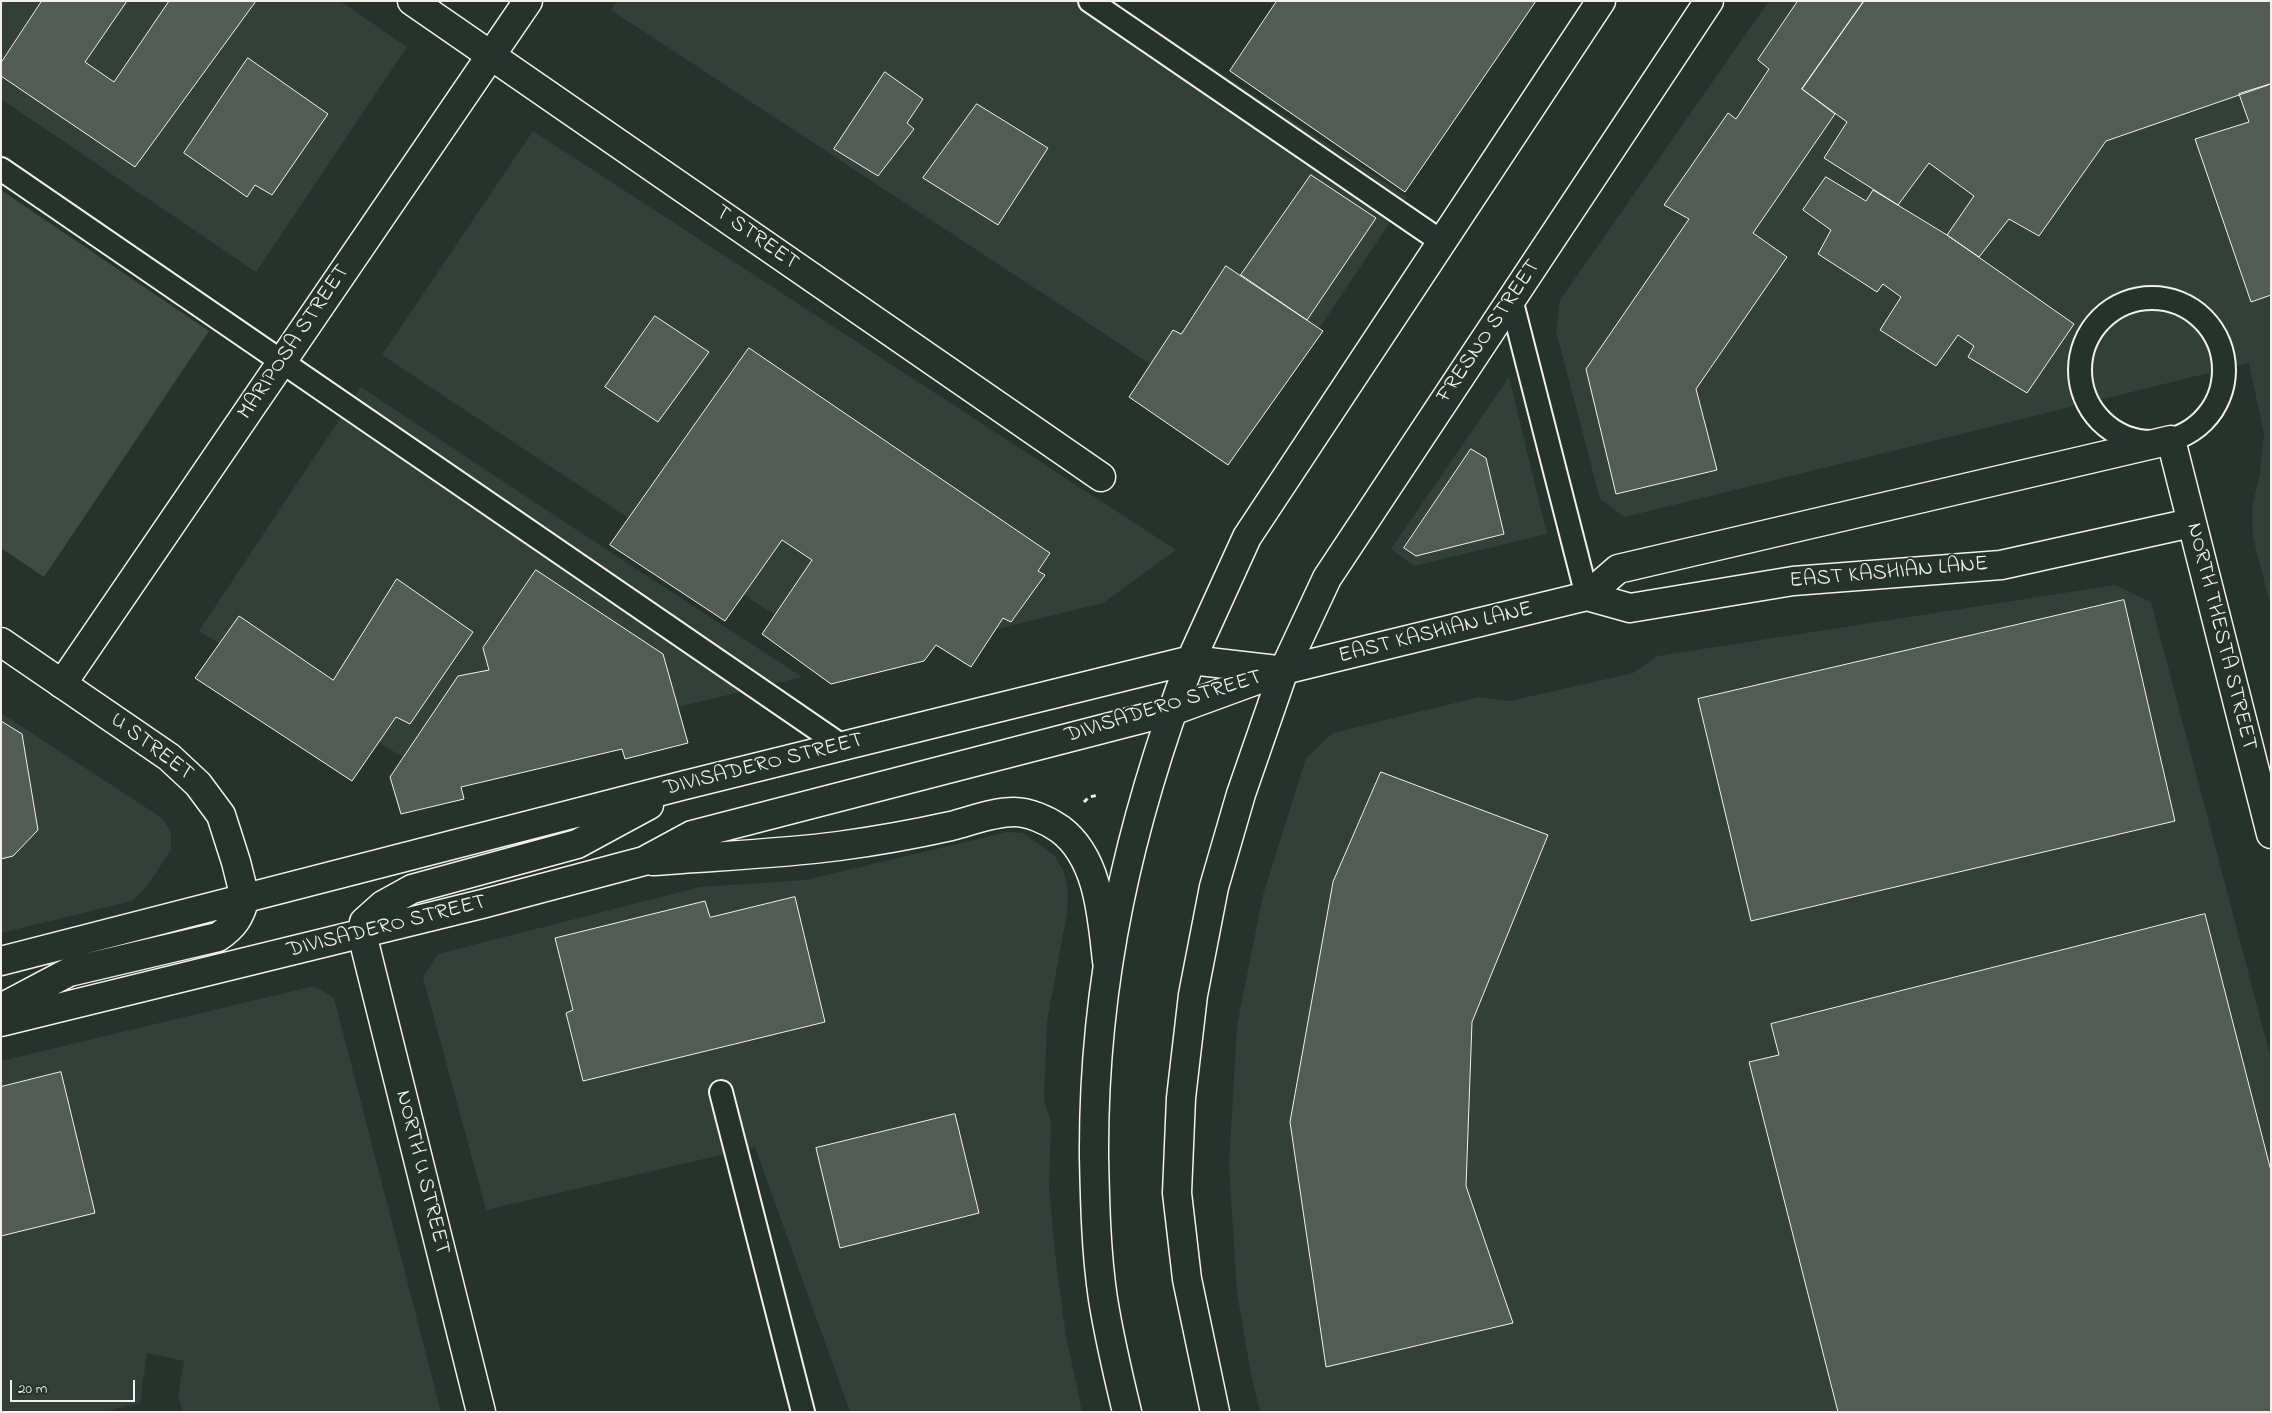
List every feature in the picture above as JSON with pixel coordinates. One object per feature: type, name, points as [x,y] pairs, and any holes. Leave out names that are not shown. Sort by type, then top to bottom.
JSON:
[{"type":"main road","name":"T STREET","points":[[412,1],[1101,477]]},
{"type":"main road","name":"MARIPOSA STREET","points":[[62,684],[528,1]]},
{"type":"main road","points":[[1127,1412],[1103,1298],[1095,1204],[1094,1102],[1107,961],[1135,831],[1172,710],[1191,660],[1246,537],[1601,1]]},
{"type":"main road","name":"FRESNO STREET","points":[[1215,1412],[1188,1279],[1177,1193],[1181,1098],[1193,995],[1214,887],[1241,794],[1284,670],[1327,578],[1709,1]]},
{"type":"main road","name":"EAST KASHIAN LANE","points":[[1284,670],[1587,596],[1618,569],[2171,440]]},
{"type":"main road","name":"NORTH THESTA STREET","points":[[2171,440],[2271,834]]},
{"type":"main road","name":"EAST KASHIAN LANE","points":[[1587,596],[1630,608],[1794,581],[2001,565],[2191,523]]},
{"type":"main road","name":"U STREET","points":[[1,642],[169,757],[198,784],[221,815],[245,898]]},
{"type":"main road","name":"DIVISADERO STREET","points":[[1,961],[686,785],[1191,660],[1284,670]]},
{"type":"main road","name":"DIVISADERO STREET","points":[[1,1022],[362,934],[644,861],[692,835],[1172,710],[1284,670]]},
{"type":"main road","points":[[362,934],[364,922],[398,895],[412,889],[577,844],[686,785]]},
{"type":"main road","points":[[644,861],[838,846],[949,826],[1001,813],[1022,812],[1046,820],[1061,830],[1073,843],[1086,864],[1098,897],[1107,961]]},
{"type":"main road","points":[[1,1008],[69,972],[218,937],[232,927],[241,912],[245,898]]},
{"type":"main road","name":"NORTH U STREET","points":[[362,934],[482,1412]]},
{"type":"lane","points":[[1090,1],[1442,242]]},
{"type":"lane","points":[[1,169],[842,746]]},
{"type":"lane","points":[[2140,298],[2163,299],[2186,306],[2206,321],[2219,342],[2224,366],[2221,390],[2211,412],[2193,430],[2171,440],[2147,442],[2124,438],[2104,425],[2089,407],[2080,385],[2079,362],[2086,339],[2099,320],[2118,306],[2140,298]]},
{"type":"lane","points":[[1511,299],[1587,596]]},
{"type":"lane","points":[[721,1092],[804,1412]]},
{"type":"shaded area","points":[[1,1],[340,1],[407,47],[256,272],[1,99]]},
{"type":"shaded area","points":[[617,1],[1113,1],[1407,197],[1251,430],[611,10]]},
{"type":"shaded area","points":[[1769,1],[2271,1],[2271,607],[2253,537],[2252,508],[2260,473],[2264,435],[2249,363],[1625,517],[1600,499],[1556,331],[1560,300]]},
{"type":"shaded area","points":[[533,131],[1176,550],[1103,603],[850,665],[382,355]]},
{"type":"shaded area","points":[[1,190],[209,331],[44,577],[1,548]]},
{"type":"shaded area","points":[[1509,377],[1547,534],[1414,566],[1391,549]]},
{"type":"shaded area","points":[[361,387],[802,677],[422,769],[199,631]]},
{"type":"shaded area","points":[[2115,585],[2151,602],[2271,1059],[2271,1412],[1260,1412],[1250,1369],[1237,1293],[1229,1166],[1237,1026],[1263,895],[1306,758],[1333,733],[1479,697],[1510,701],[1633,673],[1658,656]]},
{"type":"shaded area","points":[[1,713],[162,818],[171,832],[171,850],[147,886],[132,901],[1,933]]},
{"type":"shaded area","points":[[1007,832],[1023,833],[1054,855],[1064,872],[1068,892],[1067,913],[1047,1021],[1044,1100],[1051,1122],[1049,1189],[1057,1271],[1066,1336],[1082,1412],[850,1412],[755,1147],[486,1210],[423,977],[438,954],[700,887],[806,880]]},
{"type":"shaded area","points":[[314,986],[334,998],[441,1412],[183,1412],[178,1396],[184,1361],[147,1353],[140,1403],[103,1412],[1,1412],[1,1061]]},
{"type":"building","points":[[42,1],[127,1],[85,62],[114,82],[169,1],[256,1],[135,167],[1,76],[1,63]]},
{"type":"building","points":[[1277,1],[1536,1],[1405,192],[1230,71]]},
{"type":"building","points":[[1798,1],[1864,1],[1802,89],[1835,114],[1753,233],[1787,257],[1696,389],[1717,470],[1616,494],[1586,369],[1689,219],[1664,205],[1728,113],[1736,119],[1769,69],[1758,60]]},
{"type":"building","points":[[1864,1],[2271,1],[2271,84],[2106,141],[2039,236],[2009,219],[1979,257],[1947,235],[1974,196],[1929,163],[1898,205],[1824,158],[1847,122],[1802,89]]},
{"type":"building","points":[[248,58],[328,114],[272,195],[255,185],[247,197],[184,153]]},
{"type":"building","points":[[885,72],[923,99],[907,123],[914,129],[878,176],[834,149]]},
{"type":"building","points":[[2271,84],[2271,295],[2251,302],[2195,139],[2249,122],[2239,94]]},
{"type":"building","points":[[977,104],[1048,148],[998,225],[923,178]]},
{"type":"building","points":[[1311,175],[1376,218],[1307,320],[1241,275]]},
{"type":"building","points":[[1826,177],[1866,201],[1873,190],[1947,235],[2074,324],[2027,393],[1968,357],[1974,346],[1958,335],[1936,366],[1880,330],[1901,297],[1883,284],[1877,292],[1818,254],[1831,230],[1803,210]]},
{"type":"building","points":[[1226,266],[1323,331],[1228,465],[1129,397],[1173,330],[1181,334]]},
{"type":"building","points":[[655,316],[709,352],[658,422],[605,387]]},
{"type":"building","points":[[749,348],[1050,553],[1038,571],[1045,575],[1011,622],[1003,618],[971,667],[936,645],[924,661],[831,684],[762,634],[812,560],[782,540],[725,621],[610,545]]},
{"type":"building","points":[[1471,449],[1486,458],[1504,534],[1416,556],[1404,548]]},
{"type":"building","points":[[536,570],[663,654],[688,743],[625,759],[622,749],[461,787],[464,799],[401,814],[390,777],[458,676],[489,670],[483,648]]},
{"type":"building","points":[[397,579],[473,632],[410,724],[396,717],[352,781],[195,678],[239,616],[333,680]]},
{"type":"building","points":[[2124,600],[2175,821],[1751,921],[1698,699]]},
{"type":"building","points":[[1,721],[22,734],[38,830],[13,856],[1,859]]},
{"type":"building","points":[[1381,772],[1548,835],[1472,1022],[1466,1186],[1513,1323],[1326,1367],[1290,1122],[1333,882]]},
{"type":"building","points":[[795,897],[825,1022],[583,1081],[566,1013],[573,1010],[555,938],[705,901],[710,917]]},
{"type":"building","points":[[2205,914],[2271,1171],[2271,1412],[1838,1412],[1749,1062],[1779,1055],[1771,1024]]},
{"type":"building","points":[[61,1072],[95,1213],[1,1236],[1,1087]]},
{"type":"building","points":[[955,1114],[979,1213],[840,1248],[816,1148]]}]
